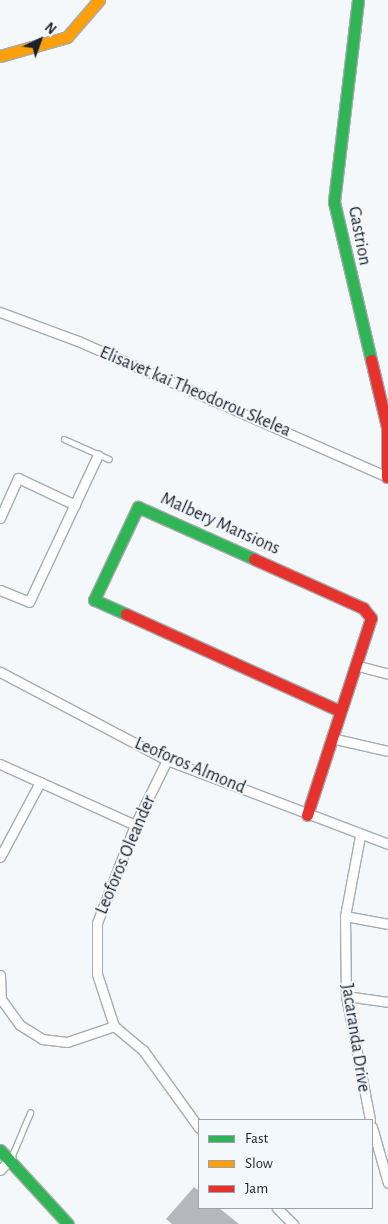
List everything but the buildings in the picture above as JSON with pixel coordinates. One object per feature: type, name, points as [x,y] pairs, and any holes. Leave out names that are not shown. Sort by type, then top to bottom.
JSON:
[{"type":"street","points":[[0,56],[67,37],[99,0]]},
{"type":"street","name":"Gastrion","points":[[358,0],[334,202],[359,322],[385,418],[388,477]]},
{"type":"street","name":"Elisavet kai Theodorou Skelea","points":[[0,312],[87,345],[388,477]]},
{"type":"street","points":[[0,590],[30,602],[98,455]]},
{"type":"street","points":[[0,518],[18,478],[75,505]]},
{"type":"street","name":"Malbery Mansions","points":[[307,815],[372,618],[363,608],[138,506],[94,600],[340,711]]},
{"type":"street","points":[[355,665],[388,674]]},
{"type":"street","name":"Leoforos Almond","points":[[0,672],[167,760],[360,836],[388,844]]},
{"type":"street","points":[[331,738],[388,750]]},
{"type":"street","name":"Leoforos Oleander","points":[[114,1026],[98,974],[97,923],[135,825],[167,760]]},
{"type":"street","points":[[0,764],[135,825]]},
{"type":"street","points":[[0,857],[40,782]]},
{"type":"street","name":"Jacaranda Drive","points":[[360,836],[345,916],[346,996],[370,1119]]},
{"type":"street","points":[[345,916],[388,924]]},
{"type":"street","points":[[0,975],[1,998],[20,1025],[42,1039],[67,1042],[114,1026],[143,1050],[198,1127]]},
{"type":"street","points":[[346,996],[388,1002]]},
{"type":"street","points":[[373,1130],[388,1183]]},
{"type":"street","points":[[0,1142],[7,1155],[68,1224]]},
{"type":"street","points":[[0,1170],[7,1155]]},
{"type":"street","points":[[278,1209],[293,1224]]},
{"type":"lane","points":[[64,439],[109,459]]},
{"type":"lane","points":[[7,1155],[30,1113]]},
{"type":"traffic: fast","points":[[358,0],[334,202],[371,360]]},
{"type":"traffic: fast","points":[[126,614],[94,600],[138,507],[254,559]]},
{"type":"traffic: fast","points":[[0,1150],[68,1224]]},
{"type":"traffic: slow","points":[[0,56],[67,37],[99,0]]},
{"type":"traffic: jam","points":[[371,360],[387,427],[387,477]]},
{"type":"traffic: jam","points":[[254,559],[363,608],[371,618],[307,815]]},
{"type":"traffic: jam","points":[[126,614],[340,711]]}]
